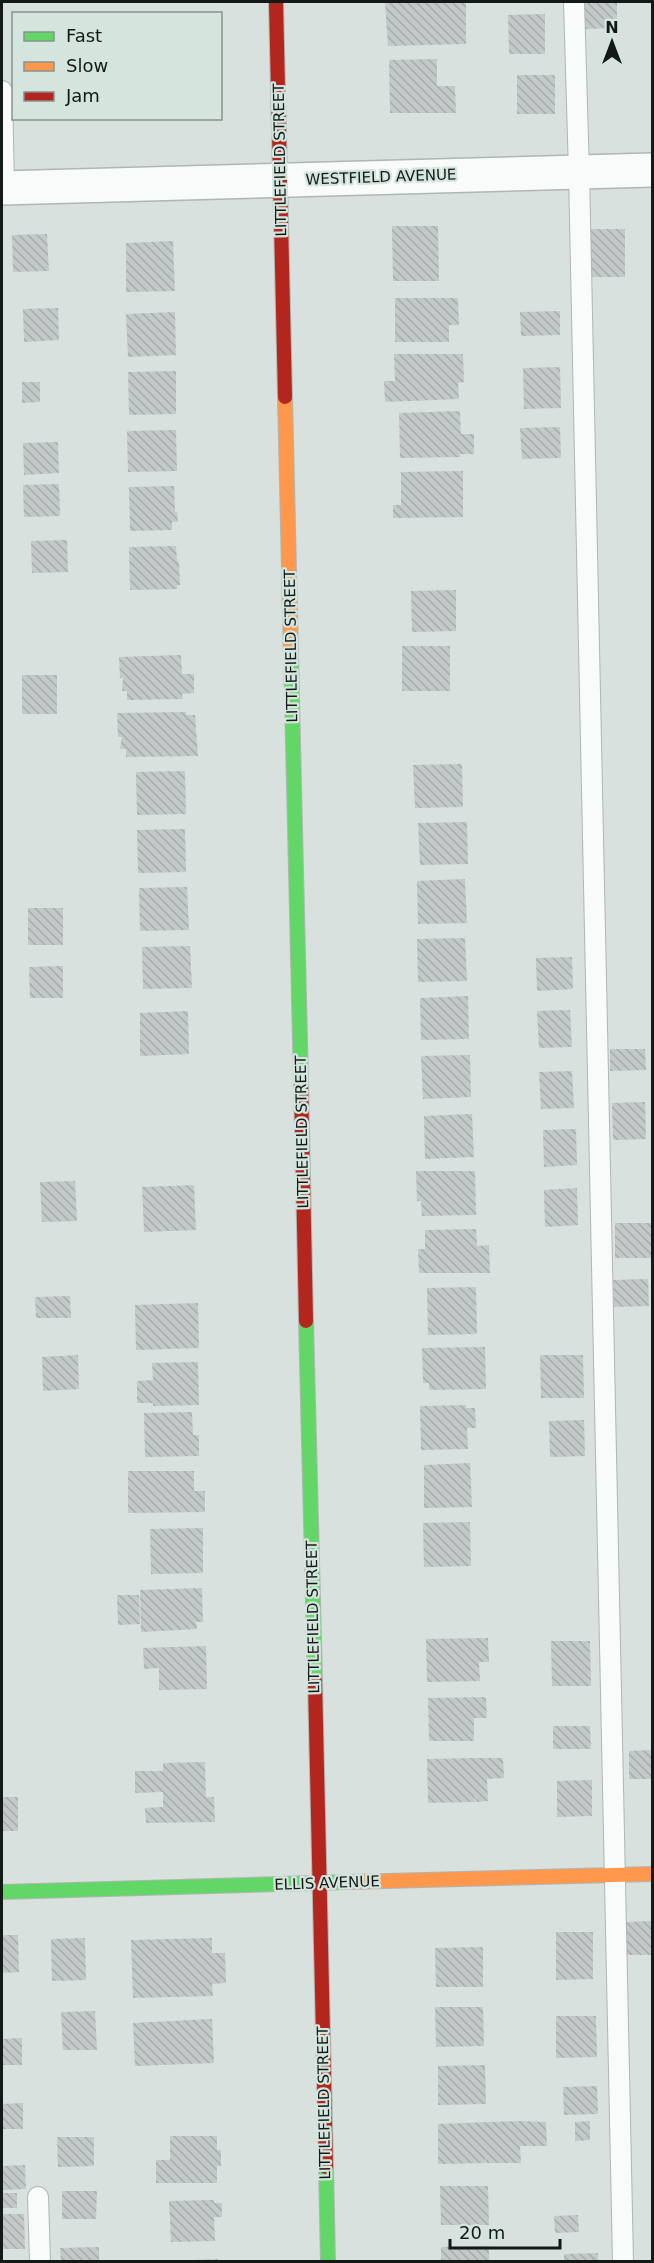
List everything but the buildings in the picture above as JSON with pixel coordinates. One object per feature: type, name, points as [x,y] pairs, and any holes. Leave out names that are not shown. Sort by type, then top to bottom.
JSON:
[{"type":"street","name":"LITTLEFIELD STREET","points":[[276,2],[328,2262]]},
{"type":"street","name":"WESTFIELD AVENUE","points":[[3,188],[652,170]]},
{"type":"street","name":"ELLIS AVENUE","points":[[2,1892],[652,1874]]},
{"type":"lane","points":[[573,2],[579,172],[623,2262]]},
{"type":"lane","points":[[2,91],[3,188]]},
{"type":"lane","points":[[38,2197],[40,2262]]},
{"type":"traffic: fast","points":[[291,657],[301,1083]]},
{"type":"traffic: fast","points":[[306,1321],[315,1681]]},
{"type":"traffic: fast","points":[[2,1892],[348,1882]]},
{"type":"traffic: fast","points":[[326,2167],[328,2262]]},
{"type":"traffic: slow","points":[[285,397],[291,657]]},
{"type":"traffic: slow","points":[[348,1882],[652,1874]]},
{"type":"traffic: jam","points":[[276,2],[285,397]]},
{"type":"traffic: jam","points":[[301,1083],[306,1321]]},
{"type":"traffic: jam","points":[[315,1681],[326,2167]]}]
